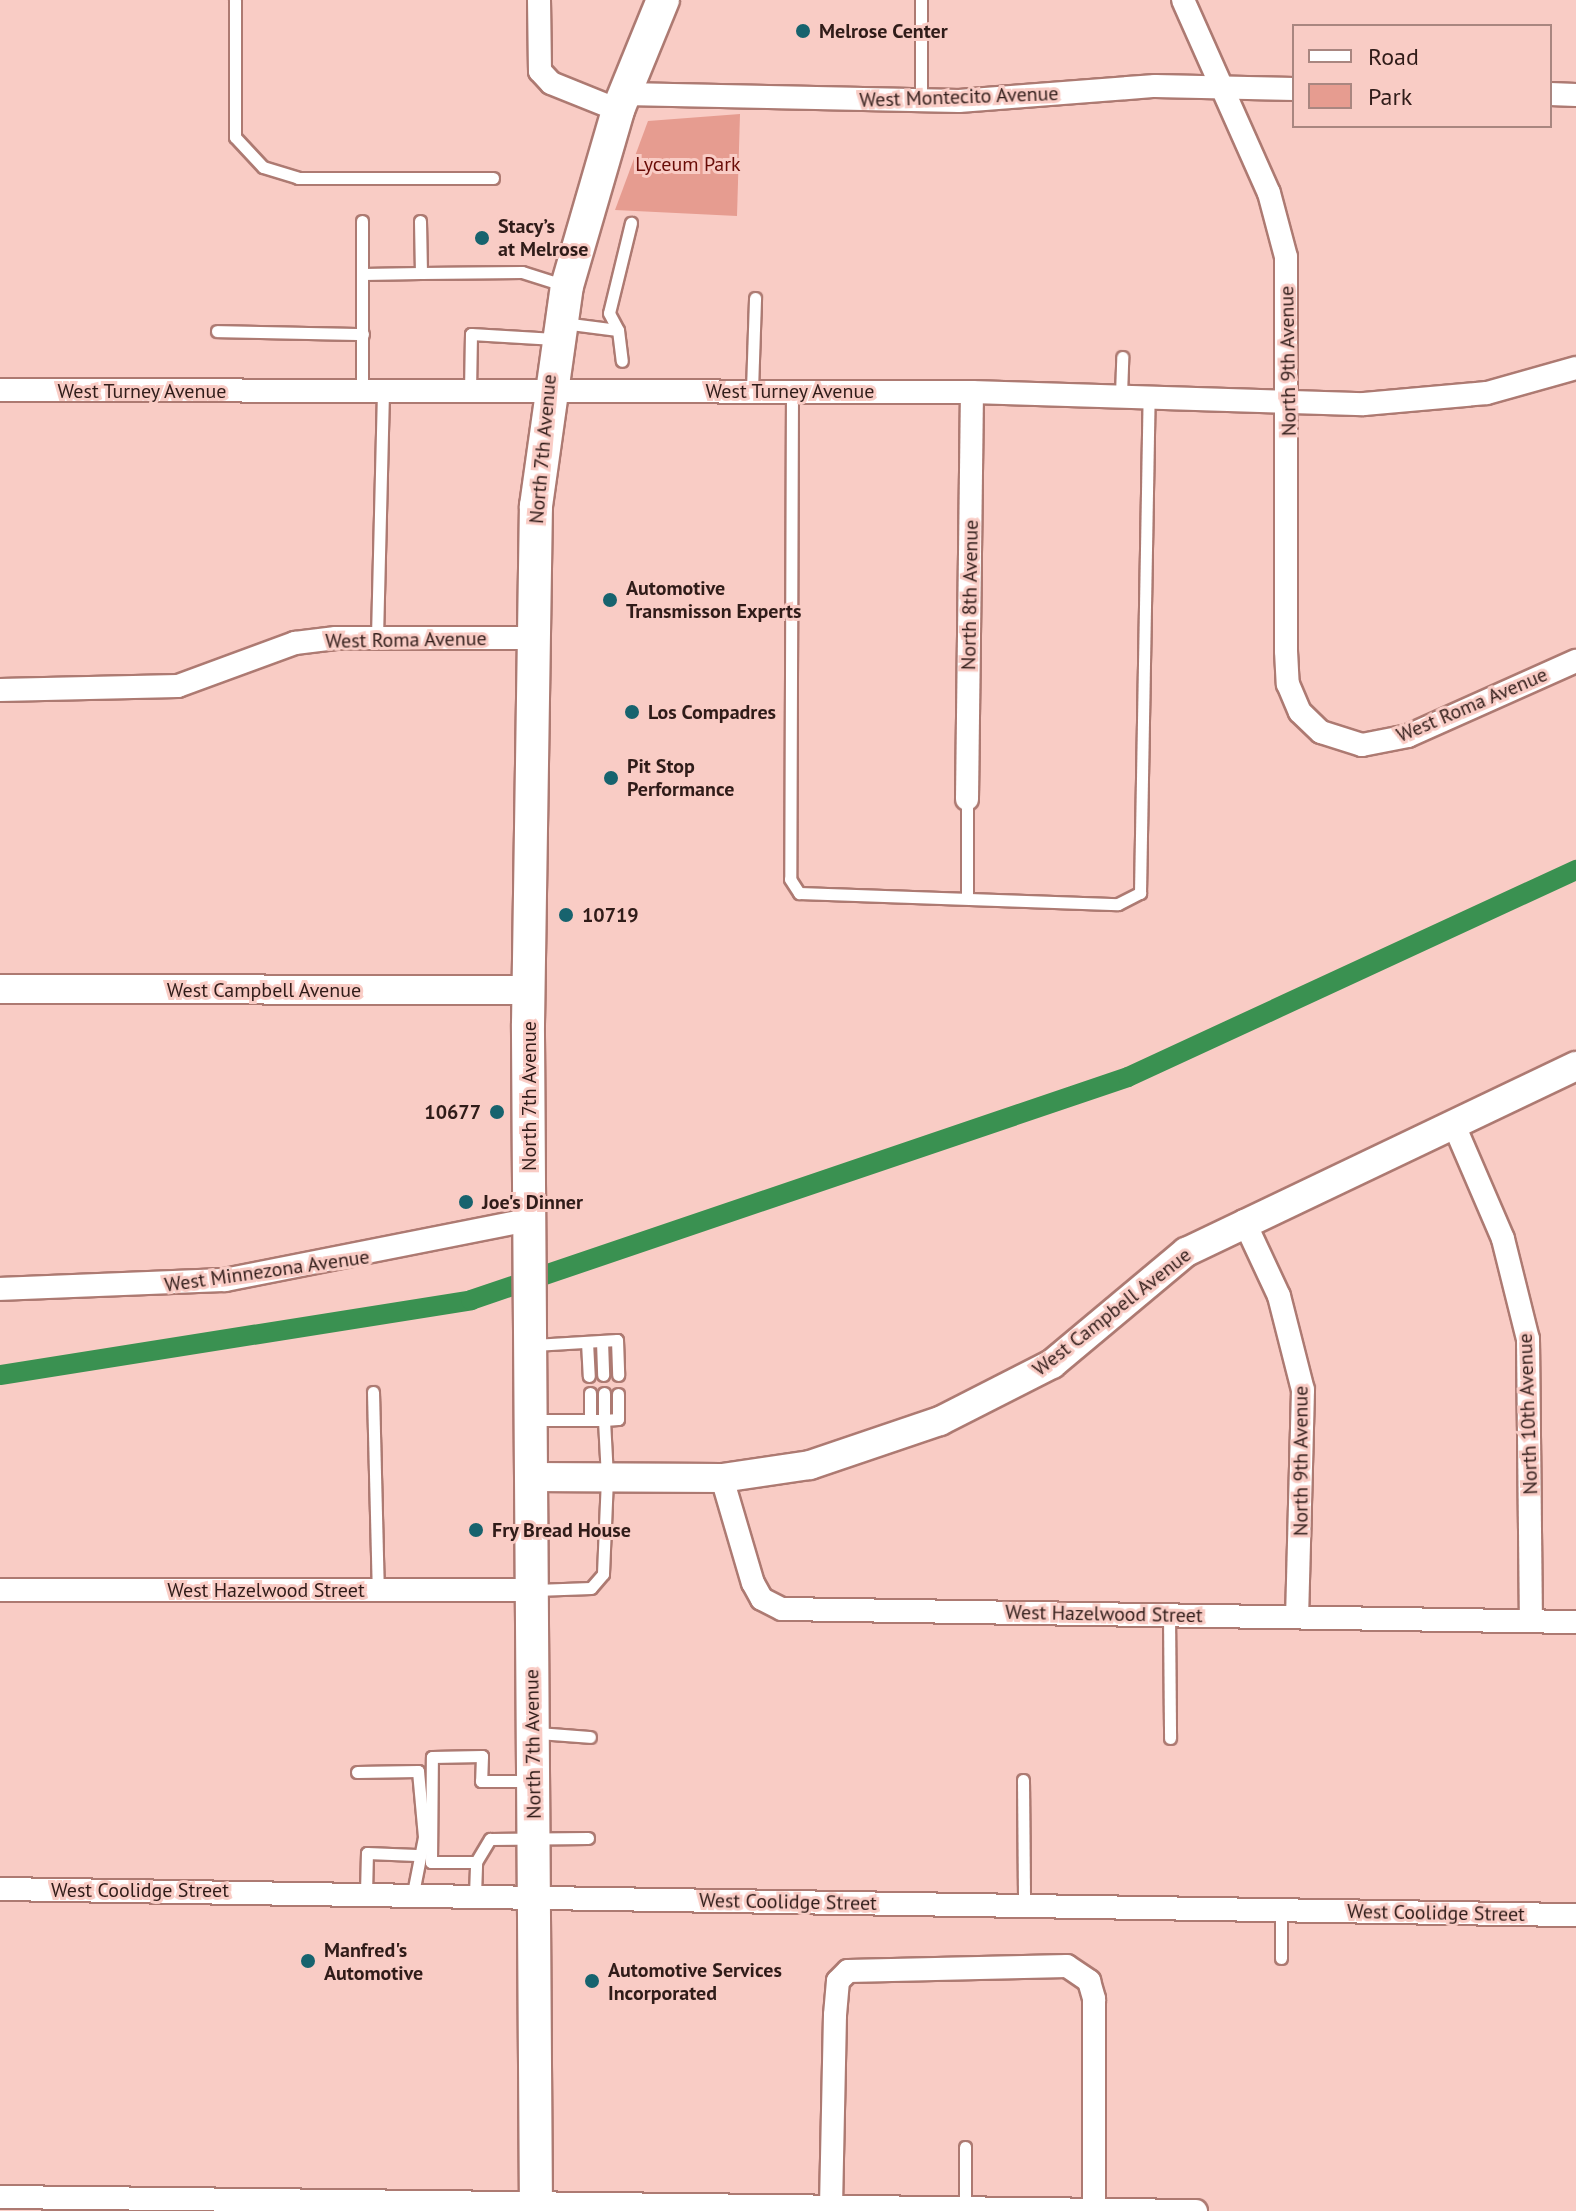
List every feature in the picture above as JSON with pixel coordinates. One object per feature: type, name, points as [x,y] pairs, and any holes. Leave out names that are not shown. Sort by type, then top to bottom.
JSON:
[{"type":"main road","name":"North 7th Avenue","points":[[536,2206],[529,1303],[532,638],[547,390],[557,331],[567,286],[622,102],[663,0]]},
{"type":"street","points":[[539,0],[540,71],[551,83],[622,102]]},
{"type":"street","name":"North 9th Avenue","points":[[1183,0],[1269,193],[1286,257],[1288,684],[1321,732]]},
{"type":"street","name":"West Montecito Avenue","points":[[622,102],[921,101],[1222,88],[1292,89]]},
{"type":"street","points":[[1552,94],[1576,95]]},
{"type":"street","name":"West Turney Avenue","points":[[0,390],[792,390],[1149,395],[1289,402],[1487,393],[1576,368]]},
{"type":"street","name":"North 8th Avenue","points":[[967,799],[972,392]]},
{"type":"street","name":"West Roma Avenue","points":[[0,690],[178,686],[295,643],[377,637],[532,638]]},
{"type":"street","name":"West Roma Avenue","points":[[1321,732],[1362,745],[1408,736],[1576,661]]},
{"type":"street","name":"West Campbell Avenue","points":[[0,989],[529,990]]},
{"type":"street","name":"West Campbell Avenue","points":[[530,1477],[722,1478],[810,1465],[977,1406],[1052,1364],[1186,1252],[1244,1221],[1576,1066]]},
{"type":"street","name":"North 10th Avenue","points":[[1454,1125],[1503,1239],[1528,1339],[1531,1621]]},
{"type":"street","name":"West Minnezona Avenue","points":[[0,1289],[225,1280],[529,1220]]},
{"type":"street","name":"North 9th Avenue","points":[[1244,1221],[1279,1296],[1303,1390],[1297,1616]]},
{"type":"street","name":"West Hazelwood Street","points":[[722,1478],[753,1583],[762,1599],[782,1609],[1576,1622]]},
{"type":"street","name":"West Hazelwood Street","points":[[0,1590],[531,1590]]},
{"type":"street","name":"West Coolidge Street","points":[[0,1889],[413,1893],[1024,1907],[1576,1915]]},
{"type":"street","points":[[831,2208],[838,1981],[848,1971],[1067,1966],[1089,1981],[1094,1999],[1094,2210]]},
{"type":"street","points":[[0,2197],[147,2205],[1196,2211]]},
{"type":"lane","points":[[235,0],[235,137],[263,167],[298,178],[493,178]]},
{"type":"lane","points":[[921,0],[921,101]]},
{"type":"lane","points":[[362,221],[363,334],[372,391],[377,637]]},
{"type":"lane","points":[[420,221],[421,273]]},
{"type":"lane","points":[[622,361],[618,330],[609,313],[631,223]]},
{"type":"lane","points":[[363,274],[522,272],[567,286]]},
{"type":"lane","points":[[752,390],[755,298]]},
{"type":"lane","points":[[470,391],[471,334],[618,330]]},
{"type":"lane","points":[[217,331],[363,334]]},
{"type":"lane","points":[[1121,395],[1122,357]]},
{"type":"lane","points":[[792,390],[790,879],[799,893],[1118,904],[1140,893],[1149,395]]},
{"type":"lane","points":[[967,799],[967,898]]},
{"type":"lane","points":[[530,1346],[617,1340],[618,1375]]},
{"type":"lane","points":[[602,1341],[603,1375]]},
{"type":"lane","points":[[587,1342],[589,1376]]},
{"type":"lane","points":[[373,1392],[378,1590]]},
{"type":"lane","points":[[590,1393],[590,1420]]},
{"type":"lane","points":[[531,1590],[591,1588],[603,1574],[607,1478],[604,1393]]},
{"type":"lane","points":[[530,1420],[618,1419],[618,1394]]},
{"type":"lane","points":[[1169,1615],[1170,1738]]},
{"type":"lane","points":[[533,1732],[590,1737]]},
{"type":"lane","points":[[533,1781],[481,1781],[482,1756],[432,1757],[431,1862],[476,1862],[489,1851],[490,1839],[588,1838]]},
{"type":"lane","points":[[357,1772],[418,1771],[424,1837],[416,1855],[413,1893]]},
{"type":"lane","points":[[1023,1780],[1024,1907]]},
{"type":"lane","points":[[366,1893],[367,1853],[416,1855]]},
{"type":"lane","points":[[475,1895],[476,1862]]},
{"type":"lane","points":[[1281,1911],[1281,1958]]},
{"type":"lane","points":[[965,2147],[965,2208]]},
{"type":"green space","name":"Lyceum Park","points":[[740,114],[737,216],[615,210],[648,121]]},
{"type":"waterway","points":[[0,1375],[471,1300],[1128,1077],[1576,870]]},
{"type":"place","name":"Melrose Center","points":[[803,31]]},
{"type":"place","name":"Stacy’s at Melrose","points":[[482,238]]},
{"type":"place","name":"Automotive Transmisson Experts","points":[[610,600]]},
{"type":"place","name":"Los Compadres","points":[[632,712]]},
{"type":"place","name":"Pit Stop Performance","points":[[611,778]]},
{"type":"place","name":"10719","points":[[566,915]]},
{"type":"place","name":"10677","points":[[497,1112]]},
{"type":"place","name":"Joe's Dinner","points":[[466,1202]]},
{"type":"place","name":"Fry Bread House","points":[[476,1530]]},
{"type":"place","name":"Manfred's Automotive","points":[[308,1961]]},
{"type":"place","name":"Automotive Services Incorporated","points":[[592,1981]]}]
